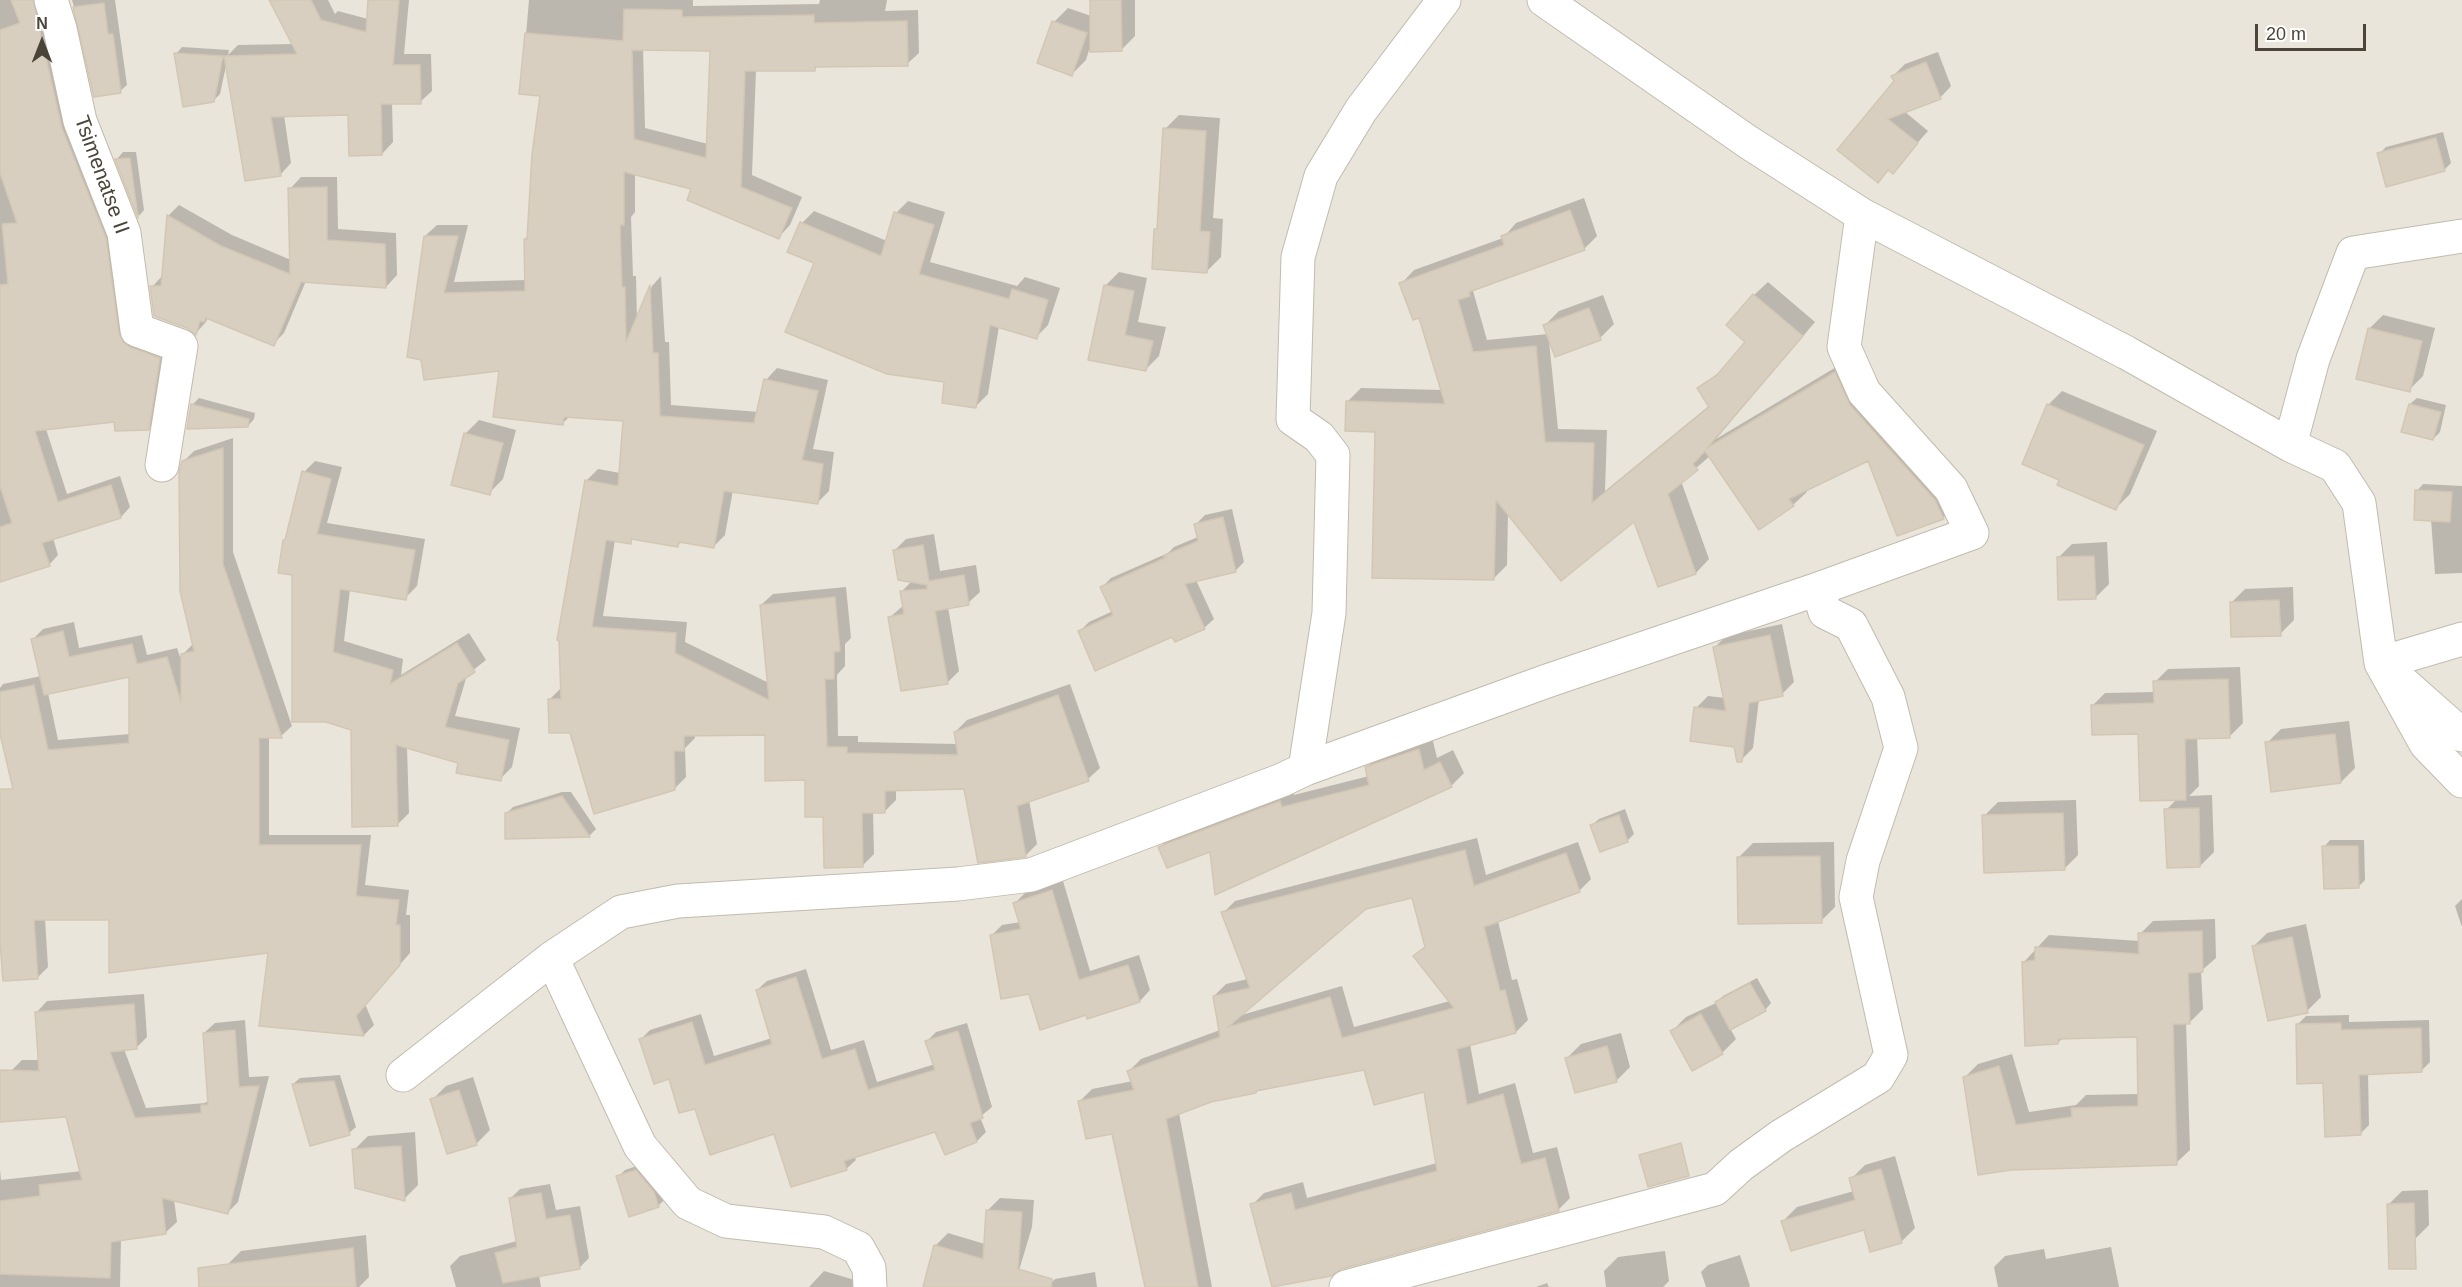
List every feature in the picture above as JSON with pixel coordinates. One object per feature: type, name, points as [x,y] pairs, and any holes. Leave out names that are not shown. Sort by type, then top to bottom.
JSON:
[{"type":"street","name":"Tsimenatse II","points":[[51,0],[60,29],[80,122],[124,233],[137,330],[181,346],[162,465]]},
{"type":"street","points":[[1305,769],[1329,613],[1333,455],[1319,437],[1293,419],[1298,257],[1321,176],[1361,110],[1444,0]]},
{"type":"street","points":[[1544,0],[1748,142],[1862,215],[2127,353],[2290,445],[2335,466],[2359,503],[2381,663],[2426,744],[2462,781]]},
{"type":"street","points":[[403,1075],[552,958],[621,912],[678,901],[958,884],[1032,874],[1282,780],[1305,769],[1547,681],[1818,589],[1971,533],[1951,489],[1864,392],[1844,347],[1862,215]]},
{"type":"street","points":[[2290,445],[2313,359],[2353,253],[2462,236]]},
{"type":"street","points":[[1346,1287],[1715,1188],[1782,1136],[1878,1077],[1892,1055],[1856,897],[1863,861],[1901,747],[1887,697],[1851,625],[1826,612],[1818,589]]},
{"type":"street","points":[[2381,663],[2462,639]]},
{"type":"street","points":[[2381,663],[2462,735]]},
{"type":"street","points":[[552,958],[640,1146],[688,1203],[726,1221],[824,1232],[858,1248],[869,1268],[870,1287]]},
{"type":"shaded area","points":[[0,0],[2462,0],[2462,1287],[0,1287]]},
{"type":"building","points":[[11,0],[33,0],[62,128],[106,238],[119,333],[123,342],[130,347],[160,358],[149,430],[115,431],[114,422],[35,431],[58,502],[111,485],[121,518],[42,543],[50,566],[0,582],[0,527],[12,523],[0,486],[0,285],[8,284],[2,224],[17,223],[0,173],[0,30],[20,23]]},
{"type":"building","points":[[269,0],[311,0],[321,20],[366,32],[368,0],[399,0],[393,65],[420,65],[421,104],[381,104],[382,155],[349,156],[348,115],[271,117],[281,176],[245,181],[224,56],[297,54]]},
{"type":"building","points":[[1090,0],[1121,0],[1122,51],[1090,52]]},
{"type":"building","points":[[104,3],[108,34],[113,34],[121,93],[94,97],[73,7]]},
{"type":"building","points":[[624,9],[682,10],[682,17],[814,15],[814,23],[907,21],[908,66],[815,67],[815,71],[745,71],[741,187],[792,208],[779,239],[687,200],[691,189],[624,172],[624,225],[620,225],[622,287],[625,287],[626,342],[650,285],[653,353],[658,353],[660,416],[754,423],[764,379],[818,391],[802,460],[823,464],[818,504],[724,491],[714,548],[679,542],[678,547],[631,539],[631,544],[606,540],[592,627],[676,633],[675,653],[769,700],[760,605],[835,597],[840,651],[834,652],[834,679],[825,679],[827,747],[847,747],[847,753],[958,755],[954,732],[1058,695],[1089,781],[1017,806],[1026,857],[978,863],[964,789],[885,791],[885,813],[862,813],[863,867],[824,868],[823,817],[805,817],[805,780],[765,781],[765,735],[684,736],[684,751],[674,751],[675,790],[594,814],[570,733],[549,733],[548,699],[561,699],[559,641],[557,640],[585,480],[618,486],[623,421],[564,417],[563,425],[493,417],[499,371],[424,380],[421,360],[407,357],[424,236],[458,236],[444,293],[525,291],[524,239],[527,239],[532,154],[540,96],[519,94],[525,33],[623,41]],"holes":[[[632,50],[710,51],[706,158],[634,139]]]},
{"type":"building","points":[[1052,21],[1087,33],[1072,76],[1037,63]]},
{"type":"building","points":[[174,53],[223,56],[214,102],[183,107]]},
{"type":"building","points":[[1926,62],[1941,99],[1888,119],[1918,143],[1893,174],[1888,170],[1878,183],[1837,150],[1894,81],[1891,76]]},
{"type":"building","points":[[1163,128],[1206,131],[1200,231],[1210,232],[1207,273],[1152,269],[1154,229],[1157,229]]},
{"type":"building","points":[[2436,138],[2445,171],[2386,187],[2377,153]]},
{"type":"building","points":[[130,158],[138,218],[115,159]]},
{"type":"building","points":[[327,187],[327,240],[385,244],[386,288],[301,282],[274,346],[206,318],[204,322],[200,321],[196,335],[187,328],[154,316],[150,286],[161,286],[167,215],[221,246],[290,274],[288,188]]},
{"type":"building","points":[[1570,210],[1585,250],[1469,292],[1470,296],[1458,300],[1473,352],[1536,346],[1545,442],[1594,443],[1592,503],[1709,407],[1697,388],[1717,375],[1745,342],[1726,325],[1753,294],[1803,336],[1707,448],[1835,372],[1850,405],[1935,500],[1944,519],[1897,536],[1868,461],[1789,499],[1794,506],[1759,530],[1705,451],[1693,464],[1698,470],[1668,494],[1696,574],[1658,587],[1634,522],[1561,581],[1496,500],[1494,580],[1372,578],[1375,432],[1345,431],[1346,401],[1445,404],[1419,318],[1413,320],[1399,283],[1504,245],[1501,236]]},
{"type":"building","points":[[894,212],[934,225],[919,274],[1009,299],[1012,289],[1048,300],[1037,339],[990,325],[976,408],[942,403],[944,382],[887,374],[785,332],[814,263],[787,252],[800,222],[881,256]]},
{"type":"building","points":[[1104,285],[1134,291],[1125,335],[1153,341],[1146,371],[1088,360]]},
{"type":"building","points":[[1589,308],[1601,340],[1555,357],[1543,325]]},
{"type":"building","points":[[2368,328],[2422,341],[2410,392],[2356,379]]},
{"type":"building","points":[[191,404],[249,419],[248,427],[187,429]]},
{"type":"building","points":[[2047,404],[2144,445],[2116,510],[2057,485],[2059,480],[2022,464]]},
{"type":"building","points":[[2409,404],[2441,412],[2433,440],[2401,432]]},
{"type":"building","points":[[464,433],[503,443],[490,495],[451,485]]},
{"type":"building","points":[[223,448],[223,564],[282,738],[259,738],[259,845],[361,845],[356,896],[399,900],[396,925],[400,925],[400,965],[356,1016],[364,1036],[259,1026],[268,953],[109,973],[109,920],[34,920],[38,979],[3,981],[0,942],[0,789],[13,789],[0,734],[0,692],[34,685],[48,750],[129,743],[129,677],[44,695],[31,639],[63,631],[69,657],[132,644],[137,664],[167,657],[181,702],[181,654],[194,651],[180,591],[179,472],[182,461]]},
{"type":"building","points":[[302,471],[331,479],[317,534],[415,550],[406,600],[340,589],[333,652],[393,670],[390,684],[457,643],[475,672],[458,683],[445,727],[509,740],[501,781],[456,773],[458,763],[396,745],[398,826],[352,827],[351,730],[326,722],[292,722],[292,575],[278,573],[283,540],[285,540]]},
{"type":"building","points":[[2415,490],[2452,492],[2450,522],[2414,520]]},
{"type":"building","points":[[1223,517],[1236,572],[1185,584],[1205,629],[1175,642],[1172,637],[1095,671],[1078,631],[1113,615],[1100,587],[1198,541],[1194,524]]},
{"type":"building","points":[[923,545],[929,581],[964,575],[969,605],[935,611],[948,684],[901,691],[888,617],[904,614],[900,591],[927,589],[927,585],[898,580],[893,550]]},
{"type":"building","points":[[2094,556],[2096,599],[2058,600],[2057,557]]},
{"type":"building","points":[[2279,600],[2281,636],[2231,637],[2230,602]]},
{"type":"building","points":[[1770,635],[1783,696],[1749,703],[1742,762],[1737,762],[1734,747],[1690,741],[1694,707],[1726,711],[1713,647]]},
{"type":"building","points":[[2228,679],[2230,738],[2185,739],[2186,800],[2140,801],[2138,734],[2092,735],[2091,705],[2154,703],[2153,681]]},
{"type":"building","points":[[2335,734],[2341,783],[2271,792],[2265,742]]},
{"type":"building","points":[[1419,749],[1424,770],[1440,762],[1452,787],[1215,895],[1210,852],[1167,868],[1158,847],[1280,801],[1282,807],[1369,785],[1365,767]]},
{"type":"building","points":[[562,796],[590,837],[505,839],[505,813]]},
{"type":"building","points":[[2199,808],[2200,867],[2167,868],[2164,809]]},
{"type":"building","points":[[2063,813],[2065,870],[1984,873],[1982,815]]},
{"type":"building","points":[[1619,815],[1628,842],[1600,852],[1590,825]]},
{"type":"building","points":[[2322,846],[2358,846],[2359,888],[2324,889]]},
{"type":"building","points":[[1465,850],[1474,886],[1566,853],[1580,892],[1484,927],[1500,991],[1505,990],[1516,1033],[1457,1049],[1467,1105],[1503,1094],[1521,1164],[1545,1158],[1559,1211],[1341,1269],[1331,1276],[1272,1287],[1250,1204],[1291,1193],[1295,1210],[1437,1171],[1424,1092],[1374,1105],[1364,1070],[1211,1102],[1166,1119],[1198,1287],[1145,1287],[1112,1134],[1086,1139],[1078,1101],[1134,1090],[1127,1071],[1220,1037],[1213,996],[1250,988],[1221,912]],"holes":[[[1412,898],[1425,947],[1413,956],[1454,1008],[1342,1038],[1330,997],[1228,1027],[1366,909]]]},
{"type":"building","points":[[1820,856],[1822,923],[1738,924],[1737,857]]},
{"type":"building","points":[[1052,890],[1079,980],[1128,965],[1140,1002],[1087,1019],[1086,1015],[1040,1030],[1029,994],[1001,999],[990,935],[1021,929],[1013,903]]},
{"type":"building","points":[[2202,931],[2203,972],[2188,973],[2190,1024],[2173,1024],[2177,1165],[2011,1170],[1978,1175],[1963,1077],[1999,1066],[2016,1125],[2072,1117],[2071,1108],[2138,1106],[2137,1037],[2058,1039],[2058,1044],[2025,1046],[2022,962],[2035,960],[2035,947],[2139,954],[2138,933]]},
{"type":"building","points":[[2292,937],[2308,1013],[2268,1021],[2252,946]]},
{"type":"building","points":[[796,977],[822,1059],[855,1049],[868,1090],[935,1070],[925,1041],[958,1031],[983,1118],[970,1123],[977,1142],[945,1155],[935,1132],[844,1161],[847,1170],[791,1187],[774,1134],[710,1155],[695,1109],[679,1113],[669,1079],[654,1084],[639,1039],[692,1022],[705,1065],[772,1044],[756,990]]},
{"type":"building","points":[[1750,983],[1766,1011],[1730,1030],[1715,1002]]},
{"type":"building","points":[[134,1004],[137,1049],[110,1052],[135,1118],[201,1113],[201,1105],[208,1105],[203,1033],[235,1030],[239,1087],[259,1086],[228,1214],[162,1198],[166,1234],[111,1242],[110,1278],[0,1274],[0,1201],[40,1196],[39,1185],[82,1180],[66,1117],[0,1122],[0,1070],[39,1071],[35,1012]]},
{"type":"building","points":[[1701,1014],[1723,1054],[1692,1071],[1670,1031]]},
{"type":"building","points":[[2341,1023],[2341,1030],[2421,1028],[2422,1072],[2359,1075],[2361,1135],[2325,1137],[2323,1083],[2297,1084],[2296,1024]]},
{"type":"building","points":[[1607,1046],[1617,1082],[1575,1093],[1565,1058]]},
{"type":"building","points":[[334,1081],[350,1135],[310,1146],[292,1084]]},
{"type":"building","points":[[459,1090],[477,1145],[447,1154],[430,1099]]},
{"type":"building","points":[[1681,1143],[1689,1176],[1648,1187],[1639,1155]]},
{"type":"building","points":[[401,1146],[405,1201],[355,1188],[352,1149]]},
{"type":"building","points":[[1881,1169],[1902,1243],[1870,1252],[1864,1230],[1791,1251],[1781,1221],[1855,1200],[1849,1178]]},
{"type":"building","points":[[636,1170],[654,1192],[659,1207],[629,1217],[616,1176]]},
{"type":"building","points":[[541,1193],[546,1219],[570,1215],[580,1269],[503,1283],[495,1253],[517,1247],[509,1198]]},
{"type":"building","points":[[2414,1203],[2416,1269],[2389,1269],[2387,1204]]},
{"type":"building","points":[[986,1210],[1022,1212],[1018,1269],[1052,1279],[1051,1287],[923,1287],[934,1245],[983,1259]]},
{"type":"building","points":[[353,1248],[356,1287],[199,1287],[198,1268]]}]
